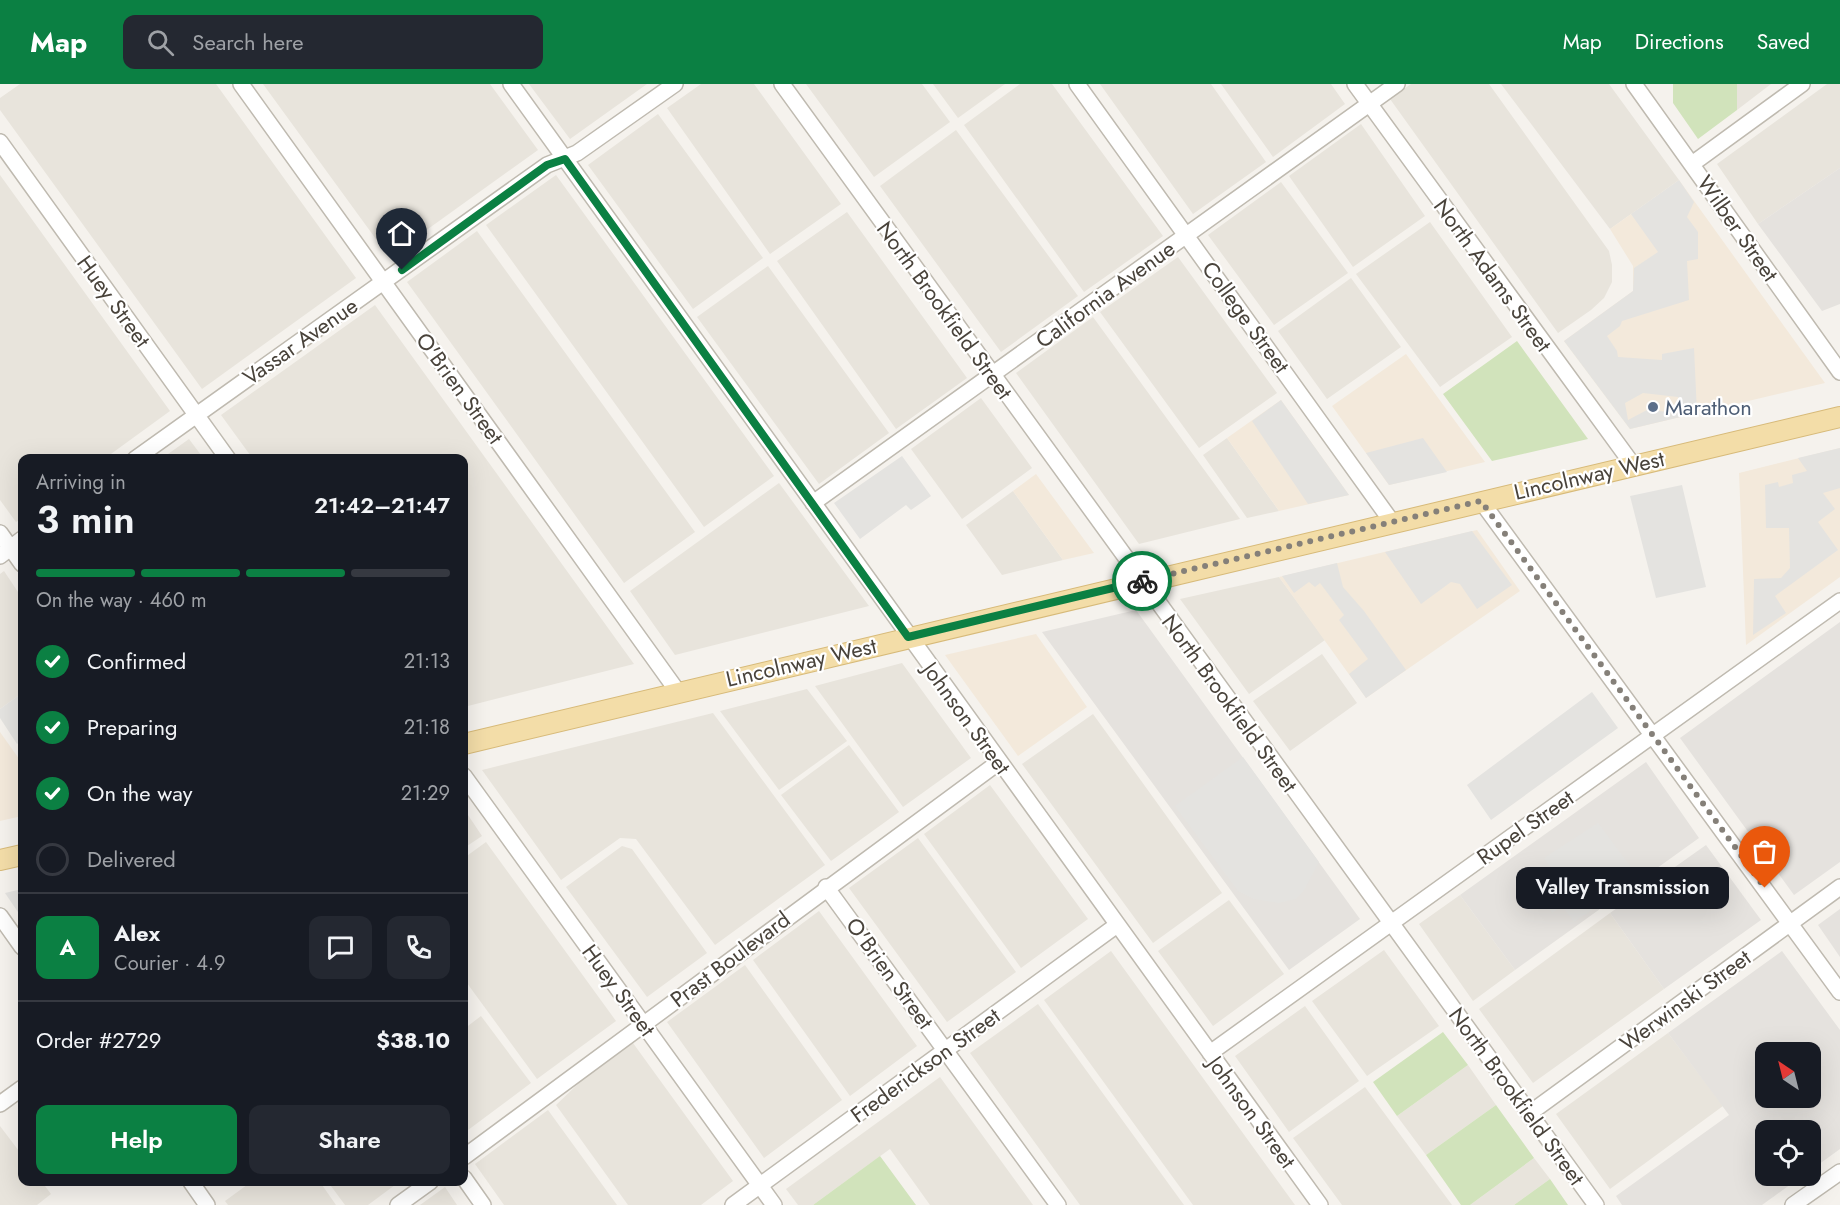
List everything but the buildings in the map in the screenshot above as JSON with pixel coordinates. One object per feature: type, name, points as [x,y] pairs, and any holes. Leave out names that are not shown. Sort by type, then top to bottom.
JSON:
[{"type":"main road","name":"Lincolnway West","points":[[468,743],[1141,581],[1840,417]]},
{"type":"main road","points":[[0,860],[18,856]]},
{"type":"street","name":"O'Brien Street","points":[[241,84],[678,692]]},
{"type":"street","name":"Johnson Street","points":[[511,84],[1320,1205]]},
{"type":"street","name":"Vassar Avenue","points":[[142,454],[547,165],[577,153],[675,84]]},
{"type":"street","name":"North Brookfield Street","points":[[782,84],[991,375],[1596,1205]]},
{"type":"street","name":"College Street","points":[[1077,84],[1392,522]]},
{"type":"street","name":"North Adams Street","points":[[1355,84],[1633,465]]},
{"type":"street","name":"California Avenue","points":[[813,503],[1397,84]]},
{"type":"street","name":"Wilber Street","points":[[1634,84],[1840,372]]},
{"type":"street","points":[[1692,164],[1802,84]]},
{"type":"street","name":"Huey Street","points":[[0,142],[224,454]]},
{"type":"street","points":[[1481,501],[1840,992]]},
{"type":"street","points":[[0,533],[11,548]]},
{"type":"street","name":"Rupel Street","points":[[1210,1053],[1840,601]]},
{"type":"street","name":"Prast Boulevard","points":[[468,1154],[826,887],[999,762]]},
{"type":"street","name":"Huey Street","points":[[468,781],[774,1205]]},
{"type":"street","name":"O'Brien Street","points":[[826,887],[1058,1205]]},
{"type":"street","name":"Werwinski Street","points":[[1530,1113],[1840,887]]},
{"type":"street","points":[[0,916],[18,941]]},
{"type":"street","name":"Frederickson Street","points":[[733,1205],[1116,925]]},
{"type":"street","points":[[0,1104],[18,1091]]},
{"type":"street","points":[[1793,1205],[1840,1172]]},
{"type":"street","points":[[468,1184],[483,1205]]},
{"type":"street","points":[[194,1186],[207,1205]]},
{"type":"street","points":[[398,1205],[424,1186]]},
{"type":"shaded area","points":[[20,84],[216,84],[356,278],[202,389],[0,110],[0,98]]},
{"type":"shaded area","points":[[263,84],[490,84],[538,150],[389,257]]},
{"type":"shaded area","points":[[529,84],[647,84],[570,139]]},
{"type":"shaded area","points":[[701,84],[754,84],[841,204],[770,254],[667,108]]},
{"type":"shaded area","points":[[806,84],[922,84],[950,122],[874,177]]},
{"type":"shaded area","points":[[933,84],[1005,84],[958,118]]},
{"type":"shaded area","points":[[1020,84],[1052,84],[1163,236],[1084,292],[964,125]]},
{"type":"shaded area","points":[[1100,84],[1211,84],[1266,162],[1193,214]]},
{"type":"shaded area","points":[[1221,84],[1331,84],[1345,104],[1273,157]]},
{"type":"shaded area","points":[[1411,84],[1489,84],[1609,251],[1612,282],[1604,298],[1558,333],[1390,99]]},
{"type":"shaded area","points":[[1501,84],[1609,84],[1679,180],[1610,229]]},
{"type":"shaded area","points":[[1737,84],[1771,84],[1737,110]]},
{"type":"shaded area","points":[[1827,84],[1840,84],[1840,168],[1758,224],[1717,164]]},
{"type":"shaded area","points":[[658,114],[763,258],[693,309],[588,165]]},
{"type":"shaded area","points":[[1361,124],[1425,216],[1353,267],[1289,176]]},
{"type":"shaded area","points":[[956,130],[1078,296],[1001,352],[880,186]]},
{"type":"shaded area","points":[[1840,168],[1840,304],[1822,311],[1758,224]]},
{"type":"shaded area","points":[[0,175],[170,411],[111,454],[18,454],[18,521],[16,522],[0,500]]},
{"type":"shaded area","points":[[556,175],[774,476],[704,527],[486,225]]},
{"type":"shaded area","points":[[1679,180],[1825,383],[1630,429],[1564,341],[1633,291],[1633,266],[1610,229]]},
{"type":"shaded area","points":[[1679,180],[1694,202],[1687,217],[1698,232],[1698,259],[1687,261],[1689,300],[1622,321],[1620,326],[1607,336],[1617,351],[1618,357],[1662,360],[1662,354],[1694,348],[1697,413],[1630,429],[1564,341],[1633,291],[1634,268],[1658,252],[1631,214]],"holes":[[[1643,393],[1678,397],[1681,413],[1647,410],[1628,420],[1625,403]]]},
{"type":"shaded area","points":[[1281,182],[1348,273],[1274,325],[1208,235]]},
{"type":"shaded area","points":[[847,212],[967,378],[896,429],[777,261]]},
{"type":"shaded area","points":[[1430,222],[1512,337],[1440,387],[1356,274]]},
{"type":"shaded area","points":[[477,231],[695,532],[624,583],[407,282]]},
{"type":"shaded area","points":[[1178,257],[1277,393],[1199,448],[1100,312]]},
{"type":"shaded area","points":[[768,266],[889,433],[819,484],[697,317]]},
{"type":"shaded area","points":[[1351,278],[1401,347],[1327,399],[1278,331]]},
{"type":"shaded area","points":[[375,305],[634,664],[468,706],[468,454],[249,454],[221,415]]},
{"type":"shaded area","points":[[1093,317],[1240,519],[1139,544],[1016,373]]},
{"type":"shaded area","points":[[1406,354],[1485,462],[1389,485],[1332,406]]},
{"type":"shaded area","points":[[981,398],[1032,468],[962,519],[911,449]]},
{"type":"shaded area","points":[[1281,400],[1349,495],[1279,511],[1227,438]]},
{"type":"shaded area","points":[[1281,400],[1349,495],[1308,504],[1252,421]]},
{"type":"shaded area","points":[[1227,438],[1279,511],[1247,518],[1203,455]]},
{"type":"shaded area","points":[[1423,438],[1447,472],[1389,485],[1366,453]]},
{"type":"shaded area","points":[[189,439],[200,454],[168,454]]},
{"type":"shaded area","points":[[1840,448],[1840,577],[1746,645],[1739,473]]},
{"type":"shaded area","points":[[1840,448],[1840,488],[1823,493],[1835,509],[1818,522],[1838,550],[1775,596],[1786,613],[1753,635],[1754,579],[1781,578],[1790,568],[1789,528],[1766,528],[1765,485],[1778,482],[1779,487],[1793,483],[1792,475],[1807,471],[1798,458]]},
{"type":"shaded area","points":[[902,456],[931,496],[911,510],[906,505],[860,539],[834,503]]},
{"type":"shaded area","points":[[1036,474],[1094,553],[1063,560],[1013,491]]},
{"type":"shaded area","points":[[779,483],[869,606],[675,655],[630,591]]},
{"type":"shaded area","points":[[1682,485],[1706,587],[1656,598],[1630,496]]},
{"type":"shaded area","points":[[1013,491],[1063,560],[1002,575],[966,525]]},
{"type":"shaded area","points":[[1477,530],[1520,591],[1366,698],[1279,577]]},
{"type":"shaded area","points":[[1472,531],[1512,585],[1477,609],[1460,584],[1451,582],[1421,604],[1385,552]]},
{"type":"shaded area","points":[[1337,563],[1343,587],[1364,611],[1406,670],[1366,698],[1349,674],[1368,659],[1339,620],[1344,615],[1320,583],[1315,587],[1309,582],[1294,593],[1282,576]]},
{"type":"shaded area","points":[[4,571],[18,592],[18,696],[0,709],[0,574]]},
{"type":"shaded area","points":[[1279,577],[1325,640],[1249,694],[1180,599]]},
{"type":"shaded area","points":[[1136,610],[1360,919],[1289,970],[1042,632]]},
{"type":"shaded area","points":[[1840,622],[1840,862],[1794,895],[1680,738]]},
{"type":"shaded area","points":[[1036,634],[1087,707],[1018,756],[945,655]]},
{"type":"shaded area","points":[[1322,654],[1357,703],[1290,751],[1253,701]]},
{"type":"shaded area","points":[[902,663],[971,758],[903,807],[815,686]]},
{"type":"shaded area","points":[[807,689],[847,741],[779,790],[720,711]]},
{"type":"shaded area","points":[[1592,692],[1618,728],[1491,820],[1467,785]]},
{"type":"shaded area","points":[[18,696],[17,744],[0,718],[0,709]]},
{"type":"shaded area","points":[[713,713],[825,865],[715,945],[636,839],[620,838],[561,880],[482,770]]},
{"type":"shaded area","points":[[1093,714],[1222,893],[1153,943],[1022,764]]},
{"type":"shaded area","points":[[0,732],[18,757],[18,817],[0,821]]},
{"type":"shaded area","points":[[849,745],[899,812],[831,861],[781,795]]},
{"type":"shaded area","points":[[1243,757],[1319,862],[1304,890],[1296,899],[1279,903],[1254,899],[1238,891],[1175,806]]},
{"type":"shaded area","points":[[1646,762],[1699,838],[1515,970],[1460,895]]},
{"type":"shaded area","points":[[990,785],[1088,919],[1021,968],[924,834]]},
{"type":"shaded area","points":[[468,815],[482,836],[468,845]]},
{"type":"shaded area","points":[[1598,823],[1639,878],[1574,922],[1562,906],[1552,913],[1541,896],[1546,891],[1541,883],[1555,873],[1544,858]]},
{"type":"shaded area","points":[[918,838],[1016,972],[947,1022],[849,888]]},
{"type":"shaded area","points":[[486,842],[616,1021],[537,1079],[468,984],[468,855]]},
{"type":"shaded area","points":[[1706,845],[1761,920],[1664,989],[1610,913]]},
{"type":"shaded area","points":[[622,846],[632,849],[707,953],[647,997],[566,887]]},
{"type":"shaded area","points":[[18,890],[18,912],[5,893]]},
{"type":"shaded area","points":[[1460,895],[1515,970],[1473,1001],[1419,924]]},
{"type":"shaded area","points":[[1229,900],[1284,974],[1213,1026],[1158,951]]},
{"type":"shaded area","points":[[1840,909],[1840,957],[1818,925]]},
{"type":"shaded area","points":[[819,911],[917,1046],[850,1096],[753,960]]},
{"type":"shaded area","points":[[1610,913],[1664,989],[1533,1083],[1479,1009]]},
{"type":"shaded area","points":[[1384,950],[1439,1026],[1367,1076],[1312,1001]]},
{"type":"shaded area","points":[[1111,951],[1295,1205],[1193,1205],[1044,1000]]},
{"type":"shaded area","points":[[1782,951],[1840,1030],[1840,1149],[1821,1163],[1821,1120],[1755,1120],[1755,1186],[1788,1186],[1762,1205],[1622,1205],[1616,1196],[1729,1115],[1668,1033]]},
{"type":"shaded area","points":[[745,965],[842,1100],[764,1158],[667,1022]]},
{"type":"shaded area","points":[[1038,1004],[1184,1205],[1080,1205],[970,1053]]},
{"type":"shaded area","points":[[1305,1006],[1359,1081],[1289,1132],[1235,1056]]},
{"type":"shaded area","points":[[481,1016],[531,1083],[468,1130],[468,1026]]},
{"type":"shaded area","points":[[1668,1033],[1723,1106],[1610,1189],[1556,1114]]},
{"type":"shaded area","points":[[633,1043],[733,1181],[701,1205],[628,1205],[556,1105],[581,1081]]},
{"type":"shaded area","points":[[1468,1065],[1496,1105],[1426,1155],[1397,1116]]},
{"type":"shaded area","points":[[940,1077],[1033,1205],[930,1205],[890,1149],[813,1205],[798,1205],[786,1189]]},
{"type":"shaded area","points":[[1365,1087],[1452,1205],[1342,1205],[1293,1138]]},
{"type":"shaded area","points":[[548,1110],[617,1205],[504,1205],[475,1164]]},
{"type":"shaded area","points":[[0,1126],[18,1150],[18,1186],[45,1186],[51,1194],[37,1205],[0,1205]]},
{"type":"shaded area","points":[[1534,1158],[1550,1179],[1514,1205],[1470,1205]]},
{"type":"shaded area","points":[[246,1186],[323,1186],[336,1205],[228,1205],[225,1201]]},
{"type":"shaded area","points":[[331,1186],[394,1186],[368,1205],[345,1205]]},
{"type":"shaded area","points":[[445,1187],[457,1205],[420,1205]]},
{"type":"green space","points":[[1673,84],[1737,84],[1737,110],[1698,139],[1673,103]]},
{"type":"green space","points":[[1517,341],[1588,439],[1492,461],[1443,394]]},
{"type":"green space","points":[[1443,1032],[1468,1065],[1397,1116],[1373,1082]]},
{"type":"green space","points":[[1496,1105],[1534,1158],[1470,1205],[1461,1205],[1426,1155]]},
{"type":"green space","points":[[880,1156],[916,1205],[813,1205]]},
{"type":"green space","points":[[1550,1179],[1568,1205],[1514,1205]]},
{"type":"way so far","points":[[1142,581],[1481,501],[1765,888]]},
{"type":"place","name":"Marathon","points":[[1653,407]]},
{"type":"place","name":"Valley Transmission","points":[[1765,888]]},
{"type":"route","points":[[402,270],[547,165],[565,159],[908,637],[1142,581]]}]
